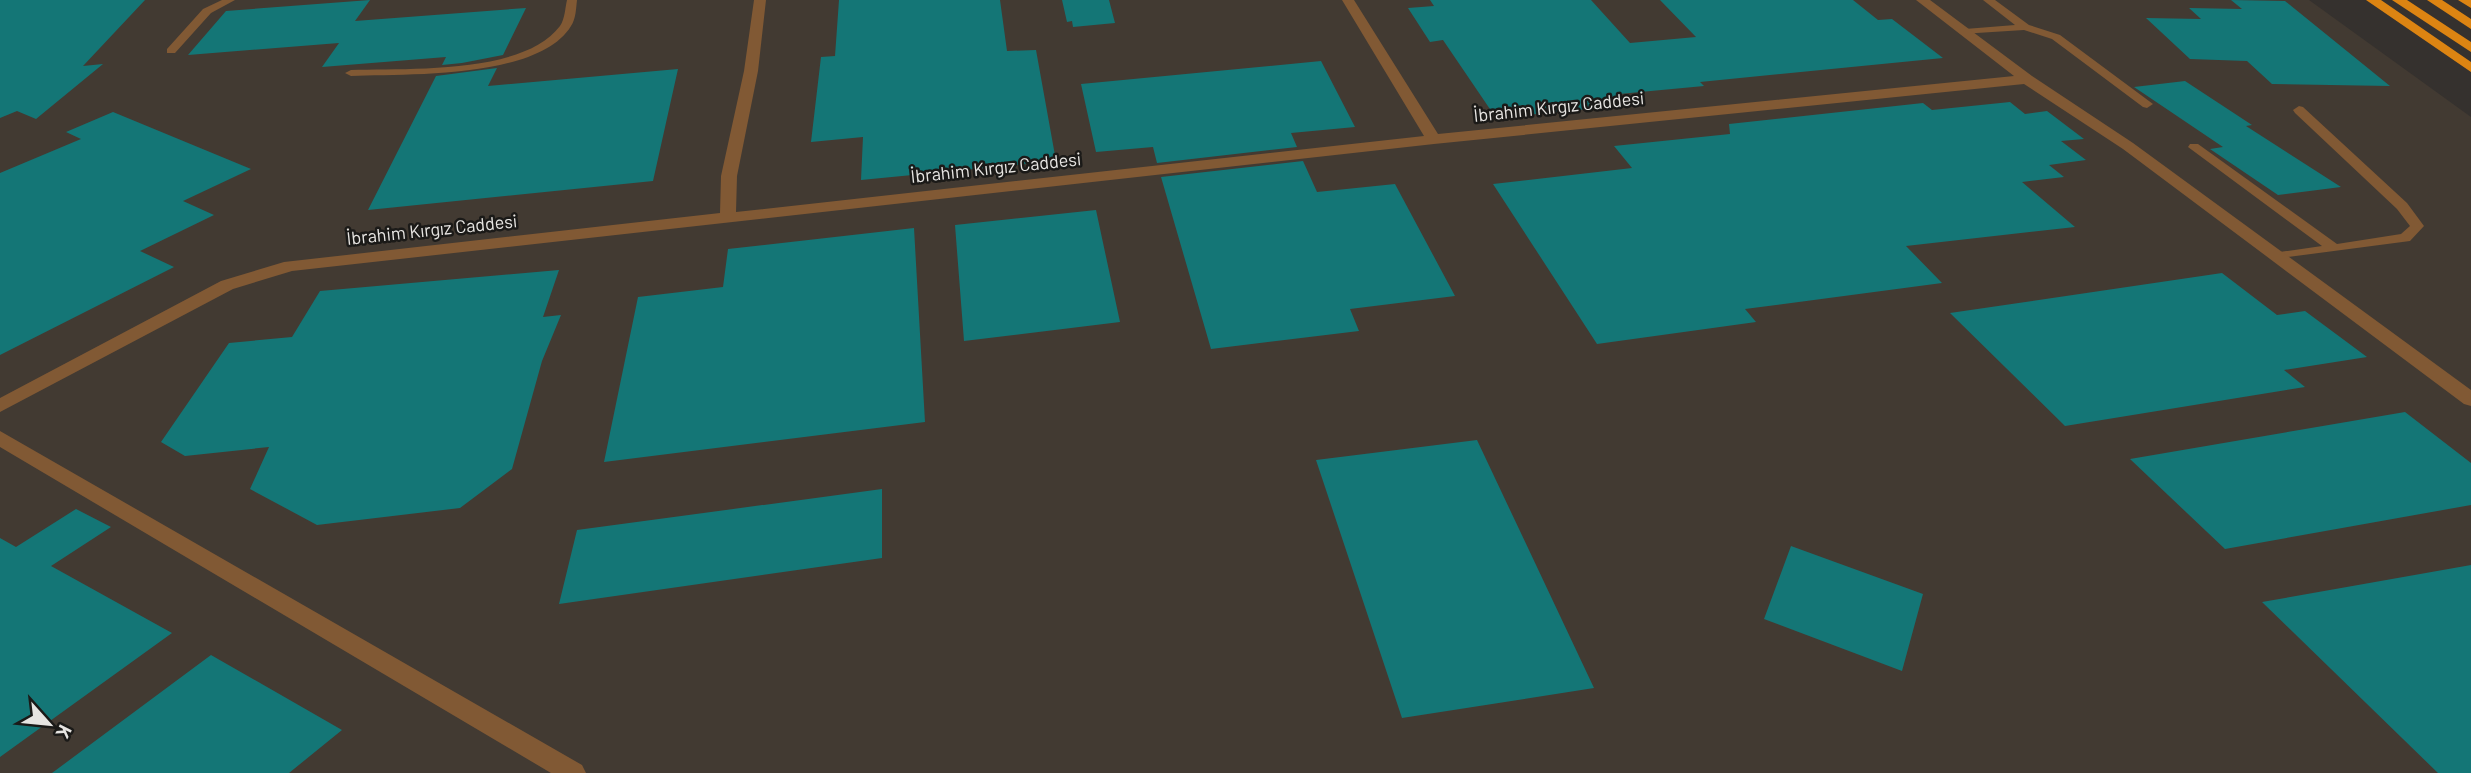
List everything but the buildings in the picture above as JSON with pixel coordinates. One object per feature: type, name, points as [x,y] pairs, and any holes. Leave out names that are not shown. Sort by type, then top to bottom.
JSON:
[{"type":"highway","points":[[2372,0],[2471,68]]},
{"type":"highway","points":[[2399,0],[2471,48]]},
{"type":"highway","points":[[2433,0],[2471,25]]},
{"type":"highway","points":[[2464,0],[2471,4]]},
{"type":"street","points":[[729,216],[729,176],[751,71],[760,0]]},
{"type":"street","points":[[1348,0],[1434,139]]},
{"type":"street","points":[[1922,0],[2027,79],[2128,146],[2471,400]]},
{"type":"street","name":"İbrahim Kırgız Caddesi","points":[[0,406],[227,285],[290,266],[1434,139],[2027,79]]},
{"type":"street","points":[[0,438],[573,773]]},
{"type":"lane","points":[[171,51],[207,11],[230,0]]},
{"type":"lane","points":[[351,72],[473,66],[516,58],[544,47],[566,26],[572,0]]},
{"type":"lane","points":[[1988,0],[2025,27],[2056,37],[2147,104]]},
{"type":"lane","points":[[1965,32],[2025,27]]},
{"type":"lane","points":[[2277,256],[2405,238],[2417,226],[2402,206],[2300,110]]},
{"type":"lane","points":[[2194,147],[2334,248]]},
{"type":"shaded area","points":[[0,0],[2309,0],[2471,117],[2471,773],[0,773]]}]
